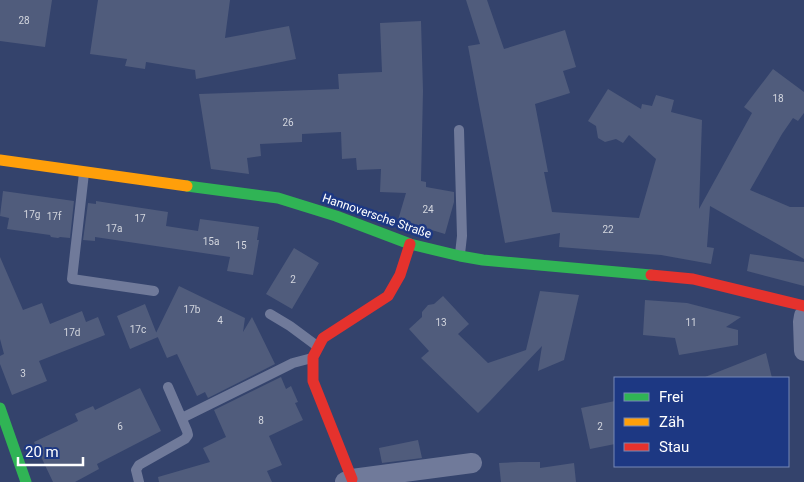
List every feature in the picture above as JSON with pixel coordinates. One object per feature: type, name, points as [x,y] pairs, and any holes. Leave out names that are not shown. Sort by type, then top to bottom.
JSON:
[{"type":"street","name":"Hannoversche Straße","points":[[0,160],[278,198],[336,216],[410,244],[460,256],[693,279],[804,306]]},
{"type":"street","points":[[410,244],[400,275],[388,296],[323,338],[315,352],[313,381],[358,480],[472,463]]},
{"type":"street","points":[[804,316],[804,350]]},
{"type":"street","points":[[0,408],[26,482]]},
{"type":"lane","points":[[459,130],[462,236],[460,256]]},
{"type":"lane","points":[[84,172],[72,279],[154,291]]},
{"type":"lane","points":[[182,418],[315,352],[290,326],[270,314]]},
{"type":"lane","points":[[139,482],[136,470],[139,465],[188,436],[168,387]]},
{"type":"building","points":[[0,0],[52,0],[45,47],[0,41]]},
{"type":"building","points":[[98,0],[230,0],[225,38],[289,26],[296,59],[196,79],[195,70],[146,62],[145,69],[125,66],[127,59],[90,54]]},
{"type":"building","points":[[466,0],[487,0],[504,49],[565,30],[576,67],[563,71],[570,93],[535,104],[548,172],[544,172],[552,212],[639,218],[656,159],[629,135],[623,143],[616,139],[605,142],[598,138],[596,126],[588,121],[608,89],[641,109],[642,104],[652,106],[656,95],[674,100],[671,112],[702,120],[699,209],[752,113],[744,107],[773,69],[804,92],[804,113],[798,121],[793,118],[750,190],[790,207],[804,207],[804,259],[710,206],[707,247],[714,248],[711,264],[661,255],[559,247],[560,233],[505,243],[468,46],[480,44]]},
{"type":"building","points":[[421,21],[423,91],[421,181],[426,182],[426,187],[454,192],[454,202],[445,234],[398,220],[406,193],[380,192],[381,169],[357,170],[356,158],[342,159],[341,132],[302,134],[302,142],[260,144],[261,156],[247,158],[249,174],[211,169],[199,94],[339,89],[338,74],[382,72],[380,23]]},
{"type":"building","points":[[3,191],[74,201],[70,238],[51,237],[50,235],[7,229],[9,218],[0,216]]},
{"type":"building","points":[[96,201],[168,212],[166,226],[198,231],[200,219],[259,227],[257,240],[259,240],[253,275],[227,271],[230,257],[95,237],[95,241],[83,240],[88,203],[96,204]]},
{"type":"building","points":[[294,248],[319,263],[292,309],[266,294]]},
{"type":"building","points":[[750,254],[804,262],[804,286],[747,271]]},
{"type":"building","points":[[0,257],[23,310],[42,303],[50,324],[82,311],[86,322],[98,317],[105,335],[39,361],[47,381],[12,395],[0,364],[0,356],[4,354],[0,339]]},
{"type":"building","points":[[179,286],[245,318],[243,332],[252,317],[275,364],[208,398],[205,392],[197,396],[177,354],[167,358],[156,333]]},
{"type":"building","points":[[540,291],[579,295],[564,360],[538,371],[542,346],[478,413],[421,358],[429,351],[409,329],[422,317],[422,312],[428,305],[434,304],[443,296],[469,324],[458,334],[488,363],[526,350]]},
{"type":"building","points":[[645,300],[687,303],[741,317],[726,327],[738,330],[738,345],[679,355],[675,338],[643,335]]},
{"type":"building","points":[[145,304],[158,337],[130,349],[117,316]]},
{"type":"building","points":[[766,353],[772,377],[705,377]]},
{"type":"building","points":[[281,377],[286,389],[291,386],[298,402],[295,403],[303,420],[269,436],[282,465],[267,471],[272,482],[159,482],[158,477],[210,462],[203,448],[226,437],[214,410]]},
{"type":"building","points":[[140,388],[161,431],[97,464],[99,469],[75,482],[53,482],[34,442],[78,421],[75,414],[93,406],[95,410]]},
{"type":"building","points":[[614,401],[614,444],[590,449],[581,408]]},
{"type":"building","points":[[418,440],[422,458],[382,463],[379,448]]},
{"type":"building","points":[[540,462],[540,468],[574,463],[576,482],[501,482],[499,463]]},
{"type":"traffic: fast","points":[[187,186],[278,198],[336,216],[410,244],[460,256],[483,260],[651,275]]},
{"type":"traffic: fast","points":[[0,408],[26,482]]},
{"type":"traffic: slow","points":[[0,160],[187,186]]},
{"type":"traffic: jam","points":[[352,479],[313,381],[313,357],[323,338],[388,296],[400,275],[410,244]]},
{"type":"traffic: jam","points":[[651,275],[693,279],[804,306]]}]
